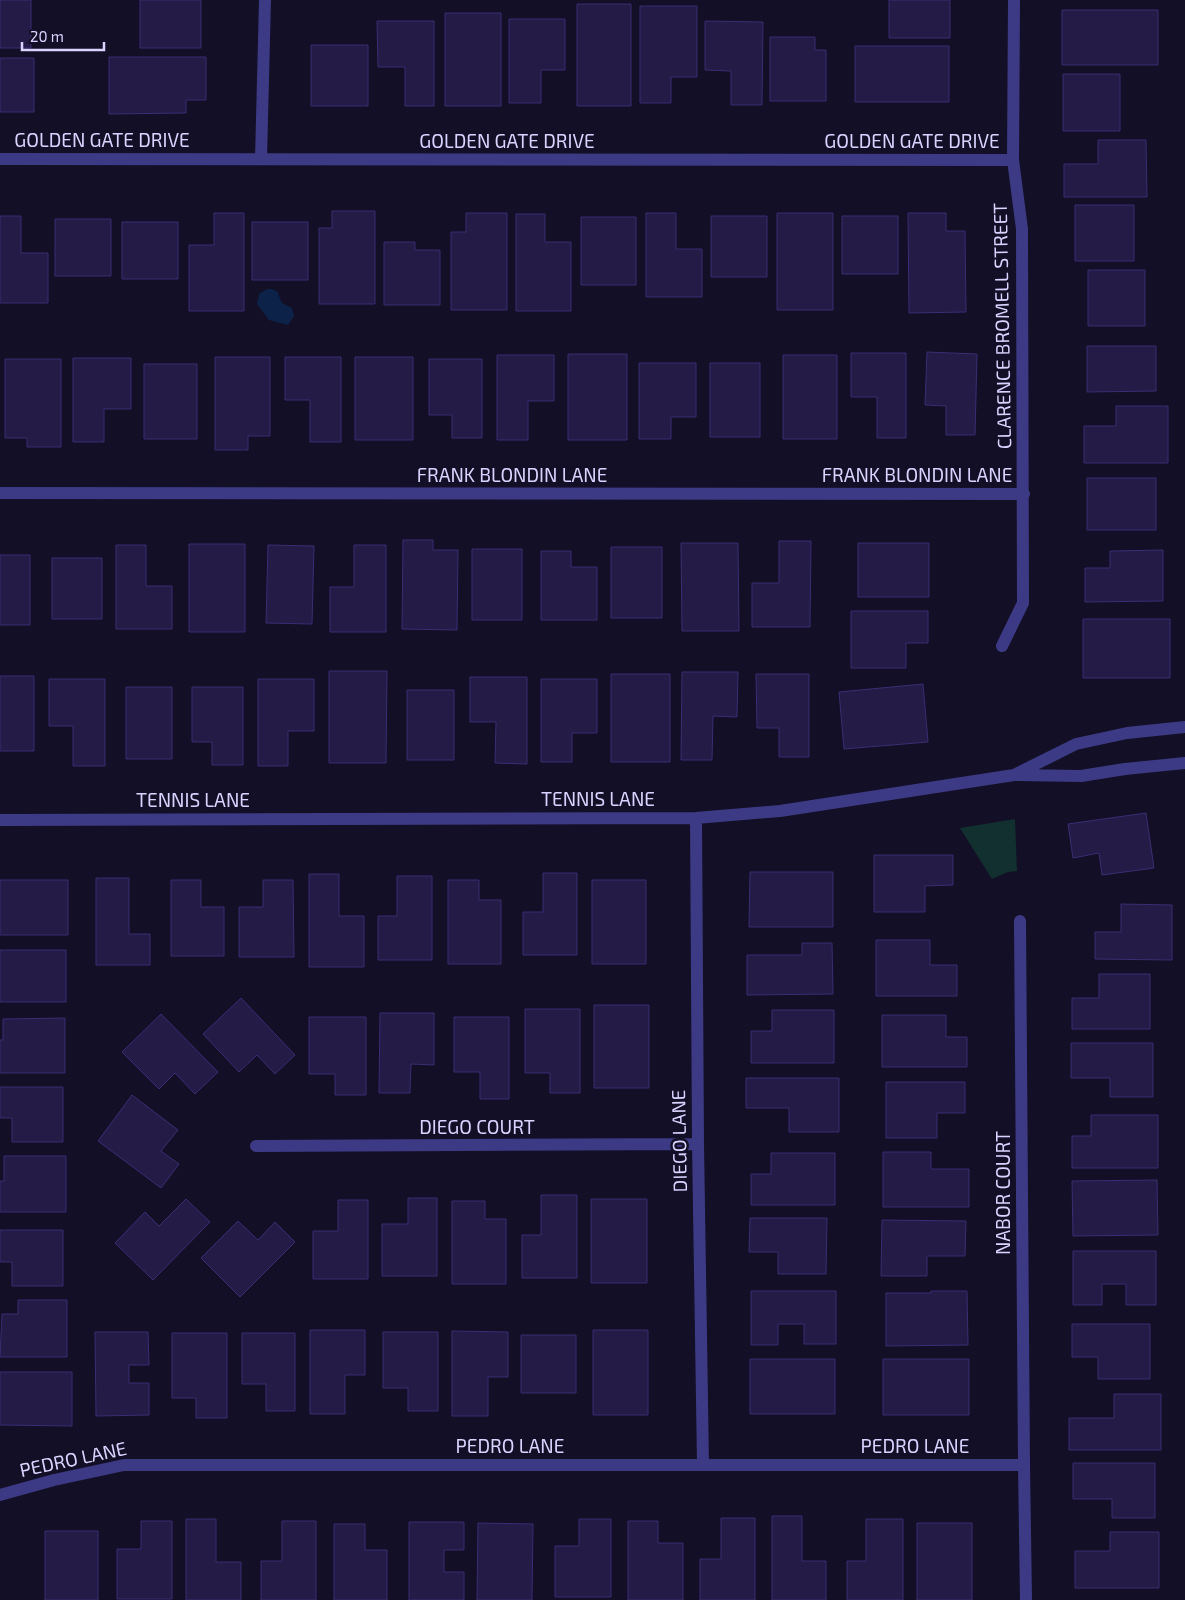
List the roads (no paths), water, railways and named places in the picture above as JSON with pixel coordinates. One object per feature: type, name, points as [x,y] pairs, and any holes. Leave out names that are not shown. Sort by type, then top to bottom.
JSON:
[{"type":"street","points":[[261,159],[265,0]]},
{"type":"street","name":"CLARENCE BROMELL STREET","points":[[1002,646],[1023,603],[1022,229],[1013,160],[1014,0]]},
{"type":"street","name":"GOLDEN GATE DRIVE","points":[[0,159],[1013,160]]},
{"type":"street","name":"FRANK BLONDIN LANE","points":[[0,493],[1024,494]]},
{"type":"street","name":"TENNIS LANE","points":[[0,820],[696,818],[780,811],[1014,775],[1076,744],[1127,733],[1185,727]]},
{"type":"street","points":[[1014,775],[1081,776],[1185,763]]},
{"type":"street","name":"DIEGO LANE","points":[[696,818],[698,1144],[703,1464]]},
{"type":"street","name":"NABOR COURT","points":[[1020,921],[1026,1600]]},
{"type":"street","name":"DIEGO COURT","points":[[256,1146],[698,1144]]},
{"type":"street","name":"PEDRO LANE","points":[[0,1495],[54,1480],[124,1465],[1024,1465]]},
{"type":"water","points":[[267,289],[277,291],[282,303],[292,308],[294,316],[288,325],[269,320],[257,304],[259,294]]}]
